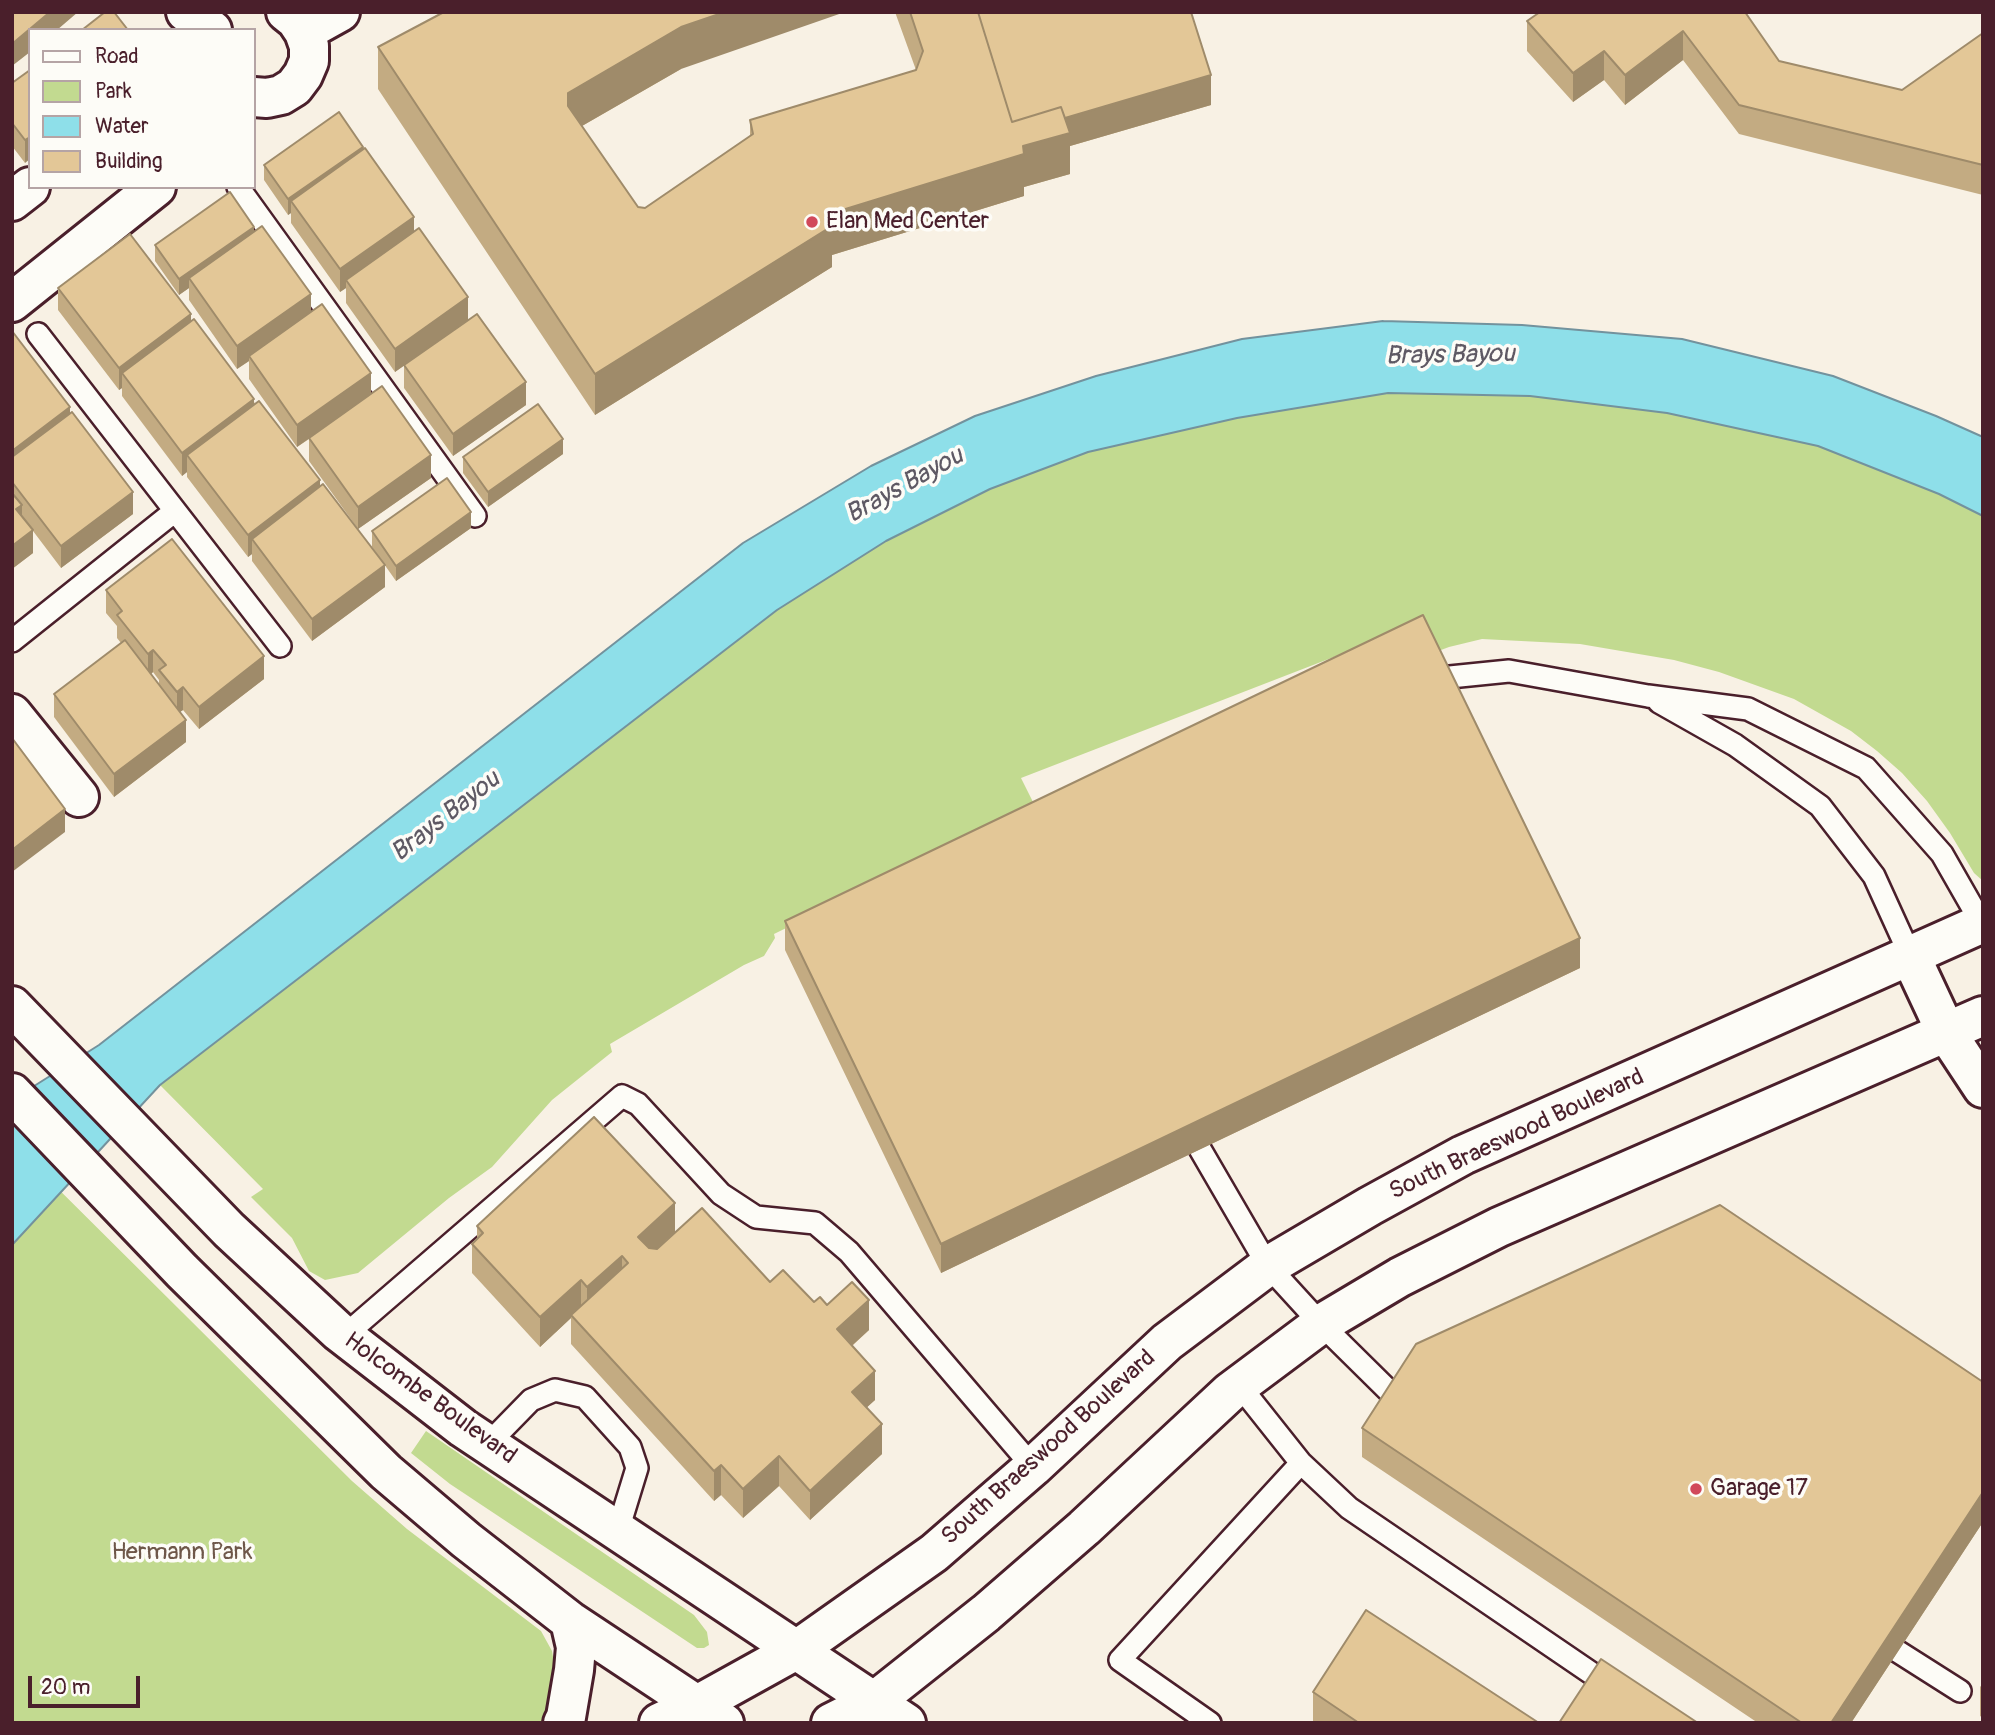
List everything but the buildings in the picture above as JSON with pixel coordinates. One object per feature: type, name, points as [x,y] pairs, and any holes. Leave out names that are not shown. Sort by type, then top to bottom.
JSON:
[{"type":"main road","points":[[186,12],[209,28]]},
{"type":"main road","points":[[225,28],[241,12]]},
{"type":"main road","points":[[256,97],[267,99],[281,95],[299,81],[309,61],[309,46],[295,22],[340,12]]},
{"type":"main road","points":[[12,201],[28,189]]},
{"type":"main road","points":[[12,302],[153,189]]},
{"type":"main road","points":[[12,714],[79,797]]},
{"type":"main road","name":"South Braeswood Boulevard","points":[[659,1723],[710,1714],[934,1553],[1033,1468],[1167,1342],[1268,1266],[1463,1155],[1982,924]]},
{"type":"main road","points":[[1910,955],[1946,1032],[1983,1088]]},
{"type":"main road","name":"Holcombe Boulevard","points":[[12,1006],[229,1230],[344,1336],[488,1444],[906,1723]]},
{"type":"main road","points":[[831,1723],[875,1701],[986,1613],[1084,1528],[1239,1385],[1321,1324],[1401,1277],[1499,1227],[1983,1016]]},
{"type":"main road","points":[[12,1093],[182,1270],[386,1472],[466,1540],[570,1621],[710,1714]]},
{"type":"main road","points":[[563,1723],[576,1647],[570,1621]]},
{"type":"lane","points":[[239,189],[475,516]]},
{"type":"lane","points":[[38,334],[280,646]]},
{"type":"lane","points":[[12,641],[175,510]]},
{"type":"lane","points":[[1440,678],[1509,671],[1648,696],[1748,709],[1866,768],[1942,854],[1982,924]]},
{"type":"lane","points":[[1648,696],[1735,745],[1821,806],[1874,876],[1910,955]]},
{"type":"lane","points":[[344,1336],[622,1096],[638,1104],[721,1194],[756,1217],[815,1223],[849,1252],[1033,1468]]},
{"type":"lane","points":[[1200,1149],[1268,1266],[1321,1324],[1399,1401]]},
{"type":"lane","points":[[1239,1385],[1301,1463],[1349,1508],[1597,1678]]},
{"type":"lane","points":[[488,1444],[531,1400],[555,1390],[584,1396],[630,1447],[636,1468],[618,1530]]},
{"type":"lane","points":[[1210,1723],[1120,1660],[1301,1463]]},
{"type":"lane","points":[[1897,1651],[1960,1691]]},
{"type":"green space","points":[[1388,393],[1530,396],[1667,413],[1818,446],[1939,494],[1983,516],[1983,881],[1974,873],[1927,801],[1902,773],[1851,731],[1794,699],[1719,672],[1674,660],[1580,644],[1482,639],[1417,659],[1401,631],[1021,778],[1035,806],[774,934],[775,938],[764,956],[744,965],[610,1044],[612,1052],[552,1100],[492,1167],[449,1198],[358,1273],[325,1280],[309,1271],[292,1238],[251,1197],[263,1189],[160,1085],[777,610],[886,541],[990,489],[1088,452],[1237,418]]},
{"type":"green space","name":"Hermann Park","points":[[12,1143],[352,1481],[407,1529],[541,1631],[552,1651],[556,1674],[548,1710],[541,1723],[12,1723]]},
{"type":"green space","points":[[426,1431],[694,1615],[707,1632],[709,1645],[697,1648],[450,1484],[411,1453]]},
{"type":"water","name":"Brays Bayou","points":[[1383,321],[1522,325],[1682,339],[1833,376],[1983,437],[1983,516],[1939,494],[1818,446],[1667,413],[1530,396],[1388,393],[1237,418],[1088,452],[990,489],[886,541],[777,610],[160,1085],[12,1245],[12,1100],[99,1045],[743,543],[871,466],[975,416],[1096,376],[1242,339]]},
{"type":"place","name":"Elan Med Center","points":[[812,222]]},
{"type":"place","name":"Garage 17","points":[[1696,1489]]}]
